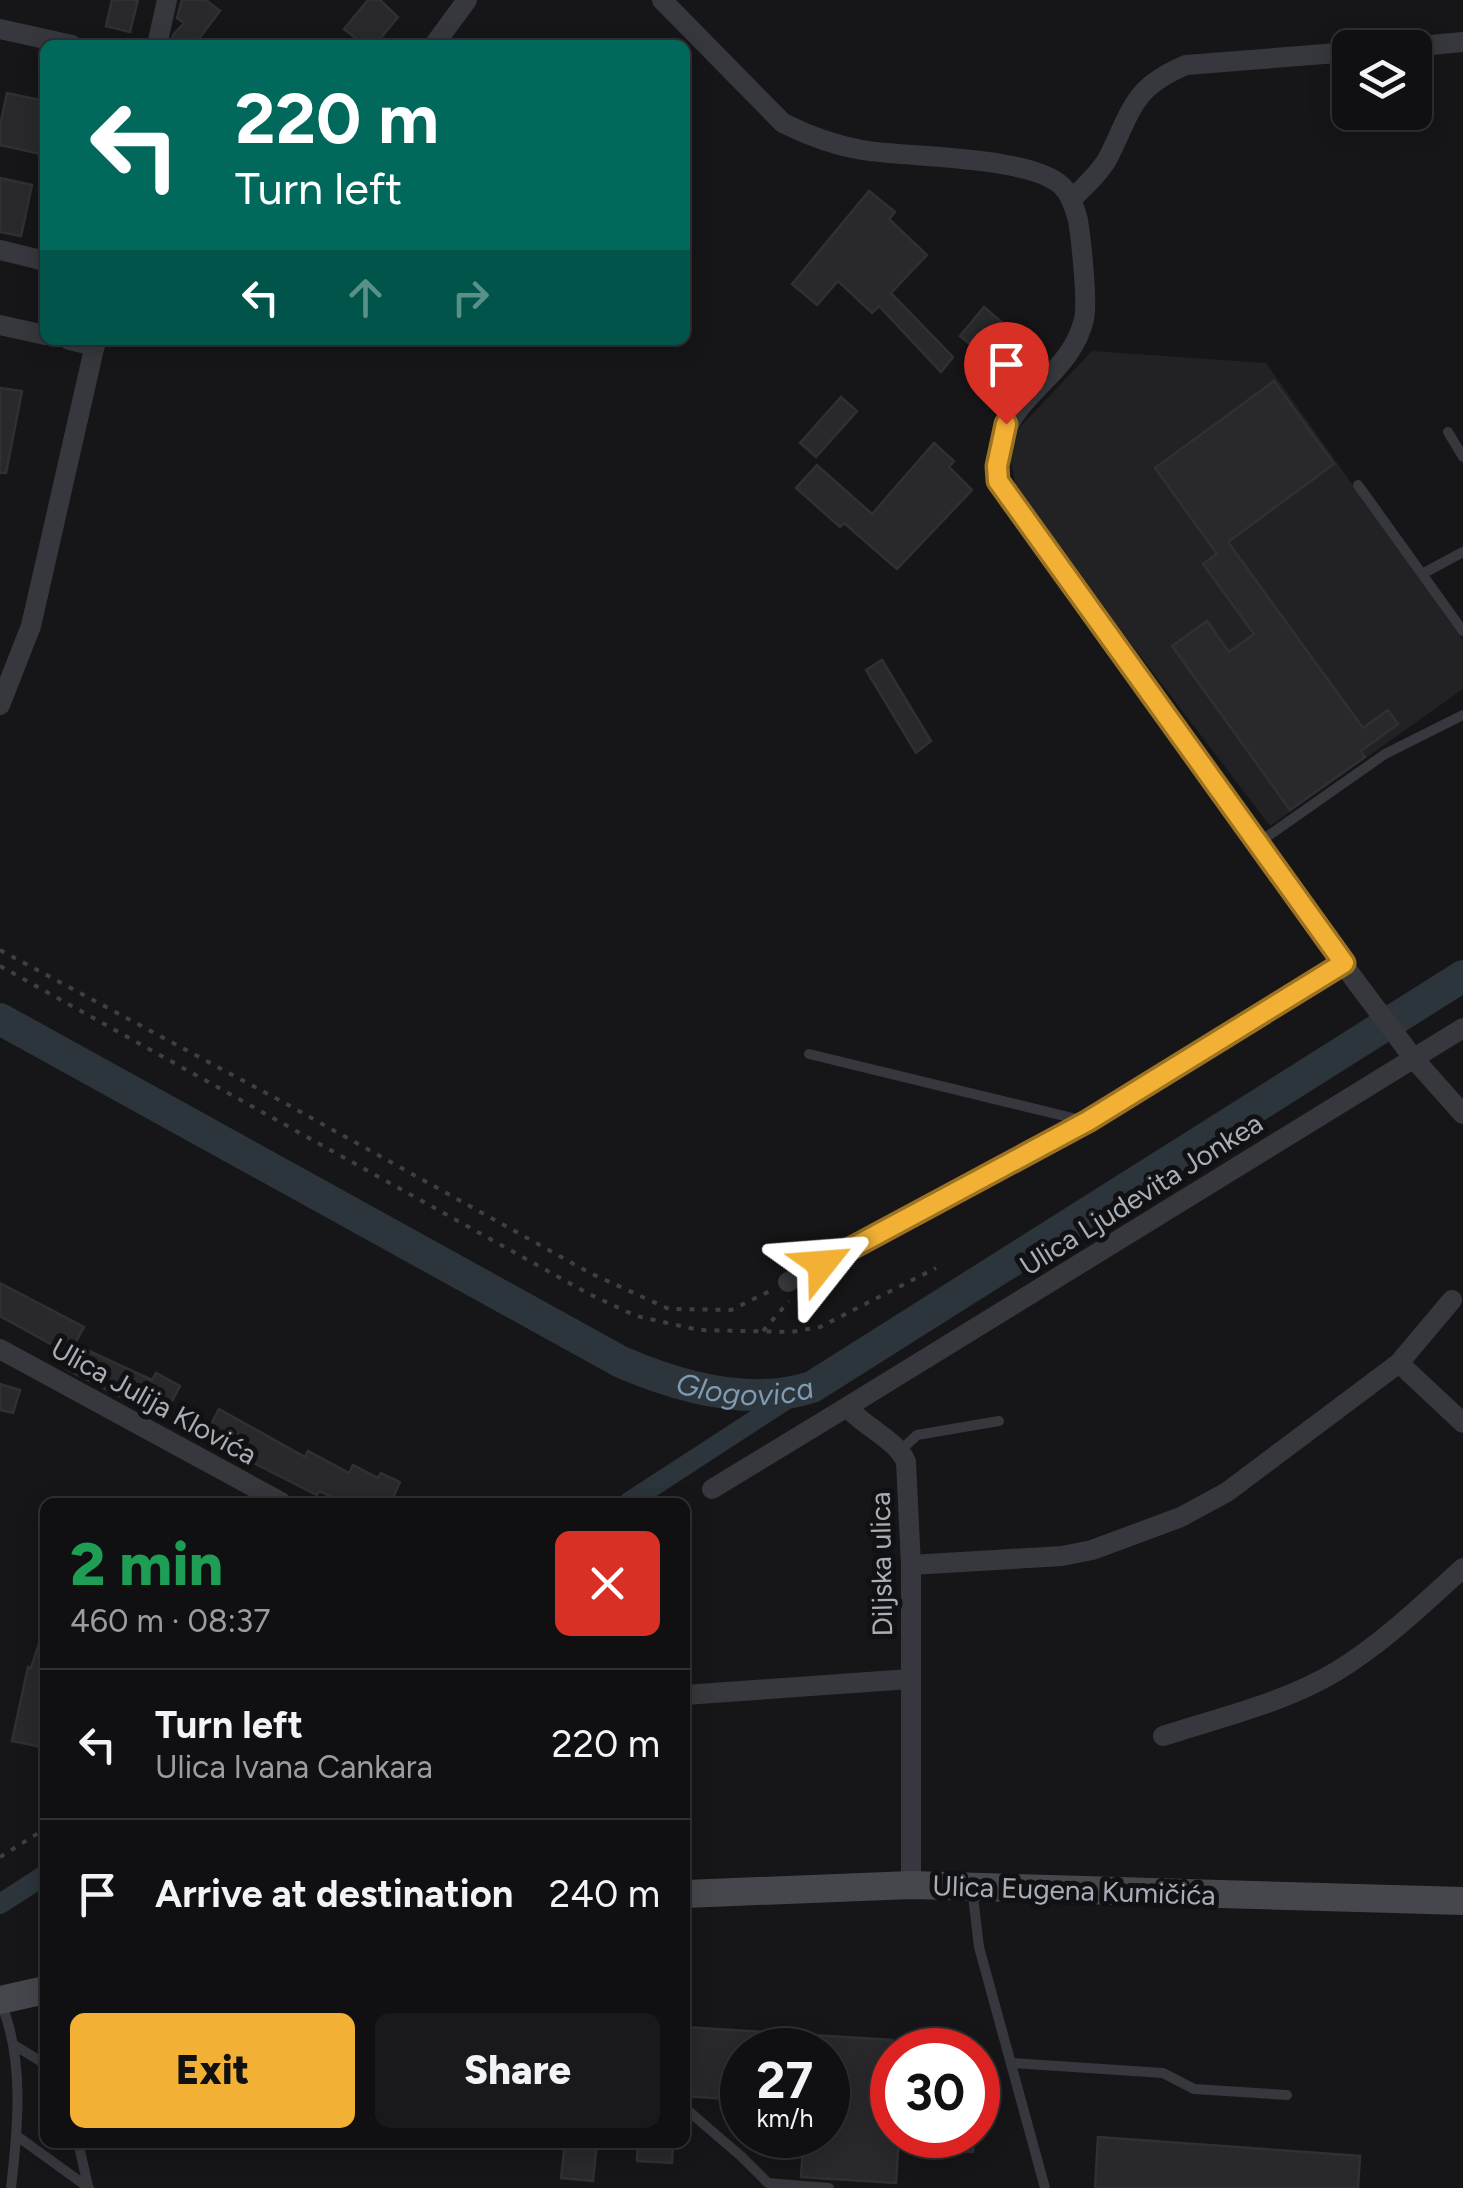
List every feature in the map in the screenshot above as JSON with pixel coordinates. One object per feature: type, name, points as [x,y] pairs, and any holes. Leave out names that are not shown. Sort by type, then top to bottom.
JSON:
[{"type":"main road","name":"Ulica Eugena Kumičića","points":[[690,1894],[911,1885],[1463,1900]]},
{"type":"main road","points":[[0,2000],[40,1988]]},
{"type":"street","points":[[158,40],[166,0]]},
{"type":"street","points":[[438,40],[467,0]]},
{"type":"street","points":[[662,0],[783,123],[803,133],[867,151],[1009,164],[1057,182],[1071,200],[1078,219],[1085,318],[1069,351],[1006,424],[997,466],[998,481],[1349,971],[1410,1053],[1463,1114]]},
{"type":"street","points":[[0,29],[50,40]]},
{"type":"street","points":[[1432,45],[1463,42]]},
{"type":"street","points":[[1071,200],[1107,160],[1128,113],[1144,90],[1162,75],[1186,66],[1332,54]]},
{"type":"street","points":[[0,250],[40,260]]},
{"type":"street","points":[[0,325],[40,334]]},
{"type":"street","points":[[0,704],[32,626],[96,345]]},
{"type":"street","points":[[788,1282],[1088,1121],[1349,971]]},
{"type":"street","name":"Ulica Ljudevita Jonkea","points":[[712,1489],[1410,1053],[1463,1028]]},
{"type":"street","points":[[911,1565],[1062,1556],[1092,1550],[1181,1517],[1227,1492],[1398,1363],[1452,1300]]},
{"type":"street","name":"Ulica Julija Klovića","points":[[0,1349],[273,1498]]},
{"type":"street","points":[[1398,1363],[1463,1423]]},
{"type":"street","points":[[846,1407],[860,1422],[901,1450]]},
{"type":"street","name":"Diljska ulica","points":[[901,1450],[908,1476],[911,1565],[911,1885]]},
{"type":"street","points":[[1163,1736],[1276,1700],[1336,1672],[1383,1639],[1463,1568]]},
{"type":"street","points":[[690,1695],[910,1679]]},
{"type":"lane","points":[[1448,432],[1463,457]]},
{"type":"lane","points":[[1358,486],[1463,632]]},
{"type":"lane","points":[[1422,574],[1463,552]]},
{"type":"lane","points":[[1258,843],[1385,754],[1463,715]]},
{"type":"lane","points":[[810,1054],[1088,1121]]},
{"type":"lane","points":[[901,1450],[916,1434],[999,1421]]},
{"type":"lane","points":[[972,1888],[979,1947],[1045,2188]]},
{"type":"lane","points":[[0,2000],[14,2045],[17,2136],[10,2188]]},
{"type":"lane","points":[[14,2045],[40,2061]]},
{"type":"lane","points":[[1011,2063],[1163,2073],[1194,2089],[1287,2095]]},
{"type":"lane","points":[[690,2112],[768,2183],[829,2188]]},
{"type":"lane","points":[[17,2136],[88,2188]]},
{"type":"lane","points":[[79,2148],[88,2188]]},
{"type":"path","points":[[0,950],[590,1273],[669,1309],[732,1310],[788,1282]]},
{"type":"path","points":[[0,966],[588,1294],[636,1316],[699,1330],[791,1332],[820,1327],[936,1268]]},
{"type":"path","points":[[0,1857],[40,1832]]},
{"type":"shaded area","points":[[1092,351],[1266,363],[1463,640],[1463,689],[1270,826],[1017,494],[1011,460],[1018,429]]},
{"type":"building","points":[[112,0],[138,0],[130,32],[106,26]]},
{"type":"building","points":[[182,0],[206,0],[220,11],[198,40],[172,40],[184,23],[177,18]]},
{"type":"building","points":[[368,0],[380,0],[398,17],[379,40],[358,40],[344,29]]},
{"type":"building","points":[[7,93],[40,100],[40,154],[0,145]]},
{"type":"building","points":[[0,178],[32,185],[21,236],[0,232]]},
{"type":"building","points":[[869,191],[895,212],[889,219],[927,255],[891,293],[953,357],[941,372],[879,306],[872,313],[838,281],[817,305],[792,284]]},
{"type":"building","points":[[984,307],[1012,331],[988,359],[960,336]]},
{"type":"building","points":[[1274,381],[1334,464],[1228,542],[1363,728],[1388,710],[1398,724],[1361,751],[1365,757],[1290,810],[1172,646],[1207,621],[1229,652],[1254,634],[1203,564],[1217,554],[1155,468]]},
{"type":"building","points":[[0,388],[22,391],[6,473],[0,473]]},
{"type":"building","points":[[841,397],[857,411],[816,457],[800,443]]},
{"type":"building","points":[[934,443],[954,461],[949,467],[972,490],[897,569],[796,488],[817,465],[872,514]]},
{"type":"building","points":[[882,660],[931,741],[916,753],[866,670]]},
{"type":"building","points":[[0,1283],[84,1327],[69,1354],[0,1316]]},
{"type":"building","points":[[76,1345],[152,1380],[156,1373],[180,1386],[165,1414],[66,1369]]},
{"type":"building","points":[[0,1384],[20,1390],[13,1413],[0,1410]]},
{"type":"building","points":[[219,1409],[305,1457],[308,1451],[349,1473],[353,1465],[378,1478],[381,1473],[400,1482],[393,1498],[334,1498],[319,1491],[317,1495],[204,1438]]},
{"type":"building","points":[[40,1641],[40,1747],[12,1741],[28,1667],[31,1668]]},
{"type":"building","points":[[690,2027],[720,2029],[720,2098],[690,2096]]},
{"type":"building","points":[[850,2037],[870,2039],[870,2158],[898,2158],[896,2183],[801,2177],[802,2158],[850,2158]]},
{"type":"building","points":[[1098,2137],[1360,2156],[1358,2188],[1095,2188]]},
{"type":"building","points":[[564,2148],[596,2148],[593,2181],[561,2178]]},
{"type":"building","points":[[638,2148],[673,2148],[672,2163],[637,2161]]},
{"type":"waterway","name":"Glogovica","points":[[0,1019],[621,1362],[691,1386],[764,1395],[812,1387],[1463,976]]},
{"type":"waterway","points":[[635,1498],[798,1392]]},
{"type":"waterway","points":[[0,1904],[40,1878]]},
{"type":"route","points":[[822,1264],[1088,1121],[1344,963],[998,481],[997,466],[1006,424]]}]
